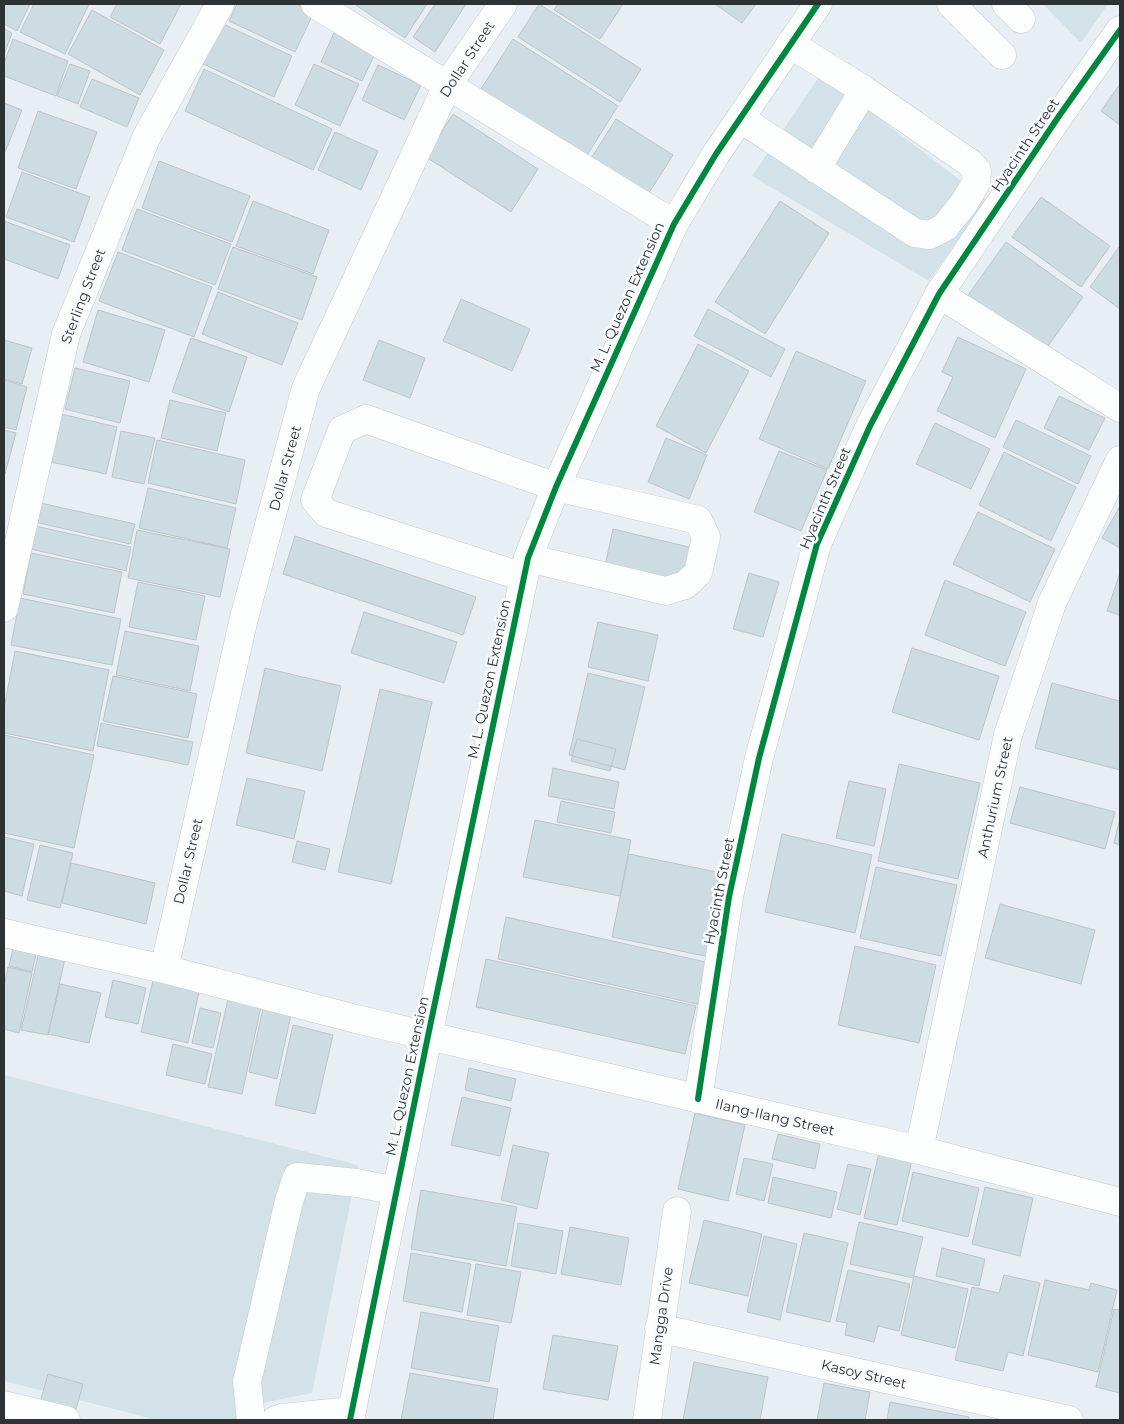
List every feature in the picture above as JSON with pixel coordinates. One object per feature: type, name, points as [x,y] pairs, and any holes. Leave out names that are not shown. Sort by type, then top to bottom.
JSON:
[{"type":"street","name":"Sterling Street","points":[[4,608],[66,334],[146,138],[220,4]]},
{"type":"street","points":[[315,4],[674,224]]},
{"type":"street","name":"Dollar Street","points":[[164,969],[244,618],[306,388],[448,84],[503,4]]},
{"type":"street","name":"M. L. Quezon Extension","points":[[351,1416],[526,567],[556,487],[674,224],[716,154],[818,4]]},
{"type":"street","points":[[951,4],[1002,56]]},
{"type":"street","name":"Hyacinth Street","points":[[698,1099],[729,897],[759,758],[817,544],[870,426],[939,294],[1120,30]]},
{"type":"street","points":[[741,119],[916,232],[930,235],[945,227],[964,203],[976,183],[977,171],[970,163],[864,90],[790,44]]},
{"type":"street","points":[[816,168],[864,90]]},
{"type":"street","points":[[939,294],[1120,408]]},
{"type":"street","points":[[366,419],[556,487],[698,520],[706,538],[698,573],[685,585],[666,590],[526,567],[326,513],[315,500],[342,430],[366,419]]},
{"type":"street","name":"Anthurium Street","points":[[919,1150],[1008,735],[1052,602],[1120,460]]},
{"type":"street","name":"Ilang-Ilang Street","points":[[4,932],[164,969],[428,1036],[919,1150],[1120,1202]]},
{"type":"street","points":[[251,1420],[247,1382],[289,1201],[297,1177],[357,1183],[396,1191]]},
{"type":"street","name":"Mangga Drive","points":[[647,1420],[677,1211]]},
{"type":"street","name":"Kasoy Street","points":[[659,1328],[1070,1420]]},
{"type":"street","points":[[4,1405],[66,1420]]},
{"type":"street","points":[[276,1420],[282,1418],[351,1416]]},
{"type":"shaded area","points":[[1043,4],[1108,4],[1081,43]]},
{"type":"shaded area","points":[[821,74],[986,200],[929,281],[752,176]]},
{"type":"shaded area","points":[[4,1075],[358,1165],[312,1393],[262,1403],[233,1420],[157,1420],[4,1381]]},
{"type":"building","points":[[4,4],[30,4],[17,31],[4,24]]},
{"type":"building","points":[[34,4],[89,4],[65,54],[20,32]]},
{"type":"building","points":[[117,4],[181,4],[160,44],[110,17]]},
{"type":"building","points":[[237,4],[296,4],[314,12],[295,52],[229,21]]},
{"type":"building","points":[[354,4],[427,4],[405,38]]},
{"type":"building","points":[[435,4],[466,4],[435,52],[413,37]]},
{"type":"building","points":[[539,4],[641,69],[620,102],[518,37]]},
{"type":"building","points":[[558,4],[623,4],[600,39],[554,10]]},
{"type":"building","points":[[715,4],[756,4],[742,23]]},
{"type":"building","points":[[92,10],[164,50],[140,95],[68,54]]},
{"type":"building","points":[[221,23],[292,56],[274,97],[203,64]]},
{"type":"building","points":[[337,26],[379,45],[362,81],[321,62]]},
{"type":"building","points":[[4,29],[12,33],[4,55]]},
{"type":"building","points":[[13,39],[68,61],[56,96],[4,76],[4,63]]},
{"type":"building","points":[[513,39],[618,106],[584,160],[479,92]]},
{"type":"building","points":[[70,64],[90,71],[78,104],[57,96]]},
{"type":"building","points":[[314,64],[359,84],[340,126],[295,105]]},
{"type":"building","points":[[378,65],[421,85],[404,120],[362,100]]},
{"type":"building","points":[[204,69],[332,129],[313,170],[185,111]]},
{"type":"building","points":[[92,79],[139,98],[127,127],[80,107]]},
{"type":"building","points":[[1120,84],[1120,125],[1101,111]]},
{"type":"building","points":[[4,103],[22,110],[5,152],[4,152]]},
{"type":"building","points":[[38,111],[97,132],[76,189],[18,168]]},
{"type":"building","points":[[453,114],[538,169],[511,212],[426,157]]},
{"type":"building","points":[[616,119],[673,155],[647,196],[590,160]]},
{"type":"building","points":[[335,132],[378,151],[361,190],[318,170]]},
{"type":"building","points":[[159,161],[250,196],[232,242],[142,208]]},
{"type":"building","points":[[22,172],[90,197],[74,242],[6,217]]},
{"type":"building","points":[[1041,197],[1110,246],[1081,287],[1012,237]]},
{"type":"building","points":[[253,201],[329,230],[313,274],[236,246]]},
{"type":"building","points":[[780,201],[829,233],[765,334],[715,302]]},
{"type":"building","points":[[137,209],[231,244],[215,285],[122,250]]},
{"type":"building","points":[[4,221],[70,245],[58,279],[4,259]]},
{"type":"building","points":[[1006,242],[1083,297],[1043,353],[966,298]]},
{"type":"building","points":[[233,247],[317,277],[302,320],[218,289]]},
{"type":"building","points":[[1120,248],[1120,309],[1090,287]]},
{"type":"building","points":[[118,252],[212,287],[194,337],[99,301]]},
{"type":"building","points":[[218,292],[298,323],[282,365],[202,334]]},
{"type":"building","points":[[461,299],[530,329],[512,371],[443,341]]},
{"type":"building","points":[[708,309],[785,349],[771,377],[694,336]]},
{"type":"building","points":[[98,310],[165,330],[149,382],[83,362]]},
{"type":"building","points":[[958,337],[1026,369],[995,438],[937,411],[953,377],[942,372]]},
{"type":"building","points":[[191,338],[247,357],[229,412],[172,392]]},
{"type":"building","points":[[4,340],[32,348],[22,384],[4,379]]},
{"type":"building","points":[[379,340],[425,358],[410,398],[363,380]]},
{"type":"building","points":[[698,344],[749,371],[706,453],[656,426]]},
{"type":"building","points":[[796,351],[866,381],[828,469],[759,439]]},
{"type":"building","points":[[75,368],[130,381],[120,423],[65,409]]},
{"type":"building","points":[[4,380],[27,387],[16,430],[4,427]]},
{"type":"building","points":[[1059,396],[1105,418],[1089,450],[1044,428]]},
{"type":"building","points":[[170,400],[226,413],[217,451],[161,438]]},
{"type":"building","points":[[61,414],[117,427],[106,474],[51,462]]},
{"type":"building","points":[[1016,420],[1091,456],[1078,484],[1003,447]]},
{"type":"building","points":[[935,423],[990,449],[971,489],[916,464]]},
{"type":"building","points":[[4,430],[16,433],[5,474],[4,474]]},
{"type":"building","points":[[121,431],[155,438],[144,484],[112,477]]},
{"type":"building","points":[[666,438],[707,455],[689,499],[648,482]]},
{"type":"building","points":[[157,440],[245,460],[236,504],[148,483]]},
{"type":"building","points":[[779,451],[827,470],[801,531],[754,512]]},
{"type":"building","points":[[1004,452],[1076,487],[1051,541],[979,505]]},
{"type":"building","points":[[148,488],[236,508],[227,548],[139,528]]},
{"type":"building","points":[[36,502],[135,524],[130,544],[31,521]]},
{"type":"building","points":[[1120,506],[1120,548],[1102,538]]},
{"type":"building","points":[[978,512],[1055,549],[1030,602],[953,564]]},
{"type":"building","points":[[35,526],[131,547],[126,571],[31,549]]},
{"type":"building","points":[[613,529],[693,548],[684,585],[605,566]]},
{"type":"building","points":[[137,530],[230,549],[220,597],[128,578]]},
{"type":"building","points":[[295,536],[476,597],[463,635],[283,574]]},
{"type":"building","points":[[31,553],[122,572],[114,613],[23,594]]},
{"type":"building","points":[[749,573],[779,582],[763,637],[733,629]]},
{"type":"building","points":[[1120,573],[1120,615],[1107,611]]},
{"type":"building","points":[[945,580],[1026,612],[1005,666],[925,635]]},
{"type":"building","points":[[138,582],[205,596],[196,640],[129,627]]},
{"type":"building","points":[[20,598],[121,619],[112,665],[11,645]]},
{"type":"building","points":[[364,612],[457,642],[444,683],[351,653]]},
{"type":"building","points":[[598,622],[658,635],[648,681],[588,667]]},
{"type":"building","points":[[125,631],[199,646],[190,691],[116,675]]},
{"type":"building","points":[[912,648],[999,676],[979,740],[892,712]]},
{"type":"building","points":[[15,651],[109,670],[93,751],[4,733],[4,708]]},
{"type":"building","points":[[265,668],[341,686],[322,771],[246,753]]},
{"type":"building","points":[[588,673],[645,687],[625,770],[569,755]]},
{"type":"building","points":[[113,676],[197,694],[188,738],[103,721]]},
{"type":"building","points":[[1052,683],[1120,701],[1120,770],[1035,748]]},
{"type":"building","points":[[380,689],[432,702],[391,884],[338,872]]},
{"type":"building","points":[[101,723],[193,742],[188,765],[97,746]]},
{"type":"building","points":[[4,735],[94,755],[74,848],[4,833]]},
{"type":"building","points":[[577,739],[616,749],[610,771],[571,761]]},
{"type":"building","points":[[899,764],[980,783],[958,879],[878,861]]},
{"type":"building","points":[[553,768],[619,782],[614,809],[548,796]]},
{"type":"building","points":[[247,778],[305,791],[294,839],[236,825]]},
{"type":"building","points":[[849,781],[886,789],[874,846],[836,838]]},
{"type":"building","points":[[1020,787],[1115,812],[1105,849],[1010,823]]},
{"type":"building","points":[[561,801],[615,812],[611,833],[557,822]]},
{"type":"building","points":[[1120,818],[1120,845],[1114,843]]},
{"type":"building","points":[[535,820],[631,840],[620,896],[523,877]]},
{"type":"building","points":[[782,834],[872,855],[855,933],[765,912]]},
{"type":"building","points":[[4,837],[34,844],[22,896],[4,891]]},
{"type":"building","points":[[297,841],[330,849],[325,870],[292,862]]},
{"type":"building","points":[[40,845],[73,853],[60,908],[27,900]]},
{"type":"building","points":[[629,854],[726,874],[710,957],[612,937]]},
{"type":"building","points":[[71,863],[155,883],[146,924],[62,903]]},
{"type":"building","points":[[876,867],[957,885],[941,956],[860,938]]},
{"type":"building","points":[[1000,904],[1095,930],[1081,984],[985,958]]},
{"type":"building","points":[[506,917],[710,963],[701,1005],[498,959]]},
{"type":"building","points":[[16,936],[39,941],[32,972],[9,966]]},
{"type":"building","points":[[855,946],[936,965],[919,1043],[838,1025]]},
{"type":"building","points":[[40,947],[66,954],[48,1035],[21,1030]]},
{"type":"building","points":[[486,959],[696,1006],[685,1054],[476,1007]]},
{"type":"building","points":[[8,967],[32,973],[19,1033],[4,1029],[4,986]]},
{"type":"building","points":[[154,976],[200,987],[188,1043],[141,1032]]},
{"type":"building","points":[[113,980],[146,988],[138,1024],[105,1017]]},
{"type":"building","points":[[60,984],[101,993],[89,1043],[48,1034]]},
{"type":"building","points":[[228,999],[261,1007],[242,1094],[208,1087]]},
{"type":"building","points":[[264,1004],[292,1010],[277,1079],[249,1072]]},
{"type":"building","points":[[200,1008],[221,1013],[213,1048],[192,1043]]},
{"type":"building","points":[[293,1025],[333,1035],[315,1114],[275,1105]]},
{"type":"building","points":[[173,1044],[212,1054],[205,1084],[166,1075]]},
{"type":"building","points":[[469,1068],[516,1079],[511,1101],[465,1090]]},
{"type":"building","points":[[462,1097],[511,1108],[500,1156],[451,1145]]},
{"type":"building","points":[[695,1113],[745,1125],[728,1201],[678,1189]]},
{"type":"building","points":[[778,1134],[820,1144],[815,1169],[772,1159]]},
{"type":"building","points":[[513,1145],[549,1153],[537,1209],[501,1200]]},
{"type":"building","points":[[879,1152],[912,1160],[897,1225],[864,1218]]},
{"type":"building","points":[[744,1158],[773,1164],[764,1201],[736,1194]]},
{"type":"building","points":[[848,1164],[871,1169],[860,1215],[837,1209]]},
{"type":"building","points":[[913,1172],[979,1188],[968,1237],[902,1221]]},
{"type":"building","points":[[773,1177],[837,1192],[831,1218],[768,1203]]},
{"type":"building","points":[[985,1187],[1033,1198],[1020,1256],[972,1244]]},
{"type":"building","points":[[421,1190],[517,1207],[506,1266],[411,1249]]},
{"type":"building","points":[[704,1220],[762,1234],[748,1296],[689,1283]]},
{"type":"building","points":[[859,1222],[923,1237],[913,1278],[850,1264]]},
{"type":"building","points":[[518,1223],[563,1231],[556,1274],[511,1266]]},
{"type":"building","points":[[570,1227],[629,1238],[621,1285],[561,1274]]},
{"type":"building","points":[[804,1233],[848,1243],[830,1322],[786,1312]]},
{"type":"building","points":[[764,1236],[797,1244],[780,1320],[747,1312]]},
{"type":"building","points":[[942,1248],[985,1259],[979,1286],[936,1276]]},
{"type":"building","points":[[411,1253],[471,1264],[462,1312],[403,1301]]},
{"type":"building","points":[[476,1264],[521,1272],[511,1323],[467,1315]]},
{"type":"building","points":[[848,1270],[910,1284],[899,1331],[878,1326],[874,1342],[845,1335],[847,1323],[836,1321]]},
{"type":"building","points":[[1004,1275],[1040,1283],[1023,1356],[1008,1352],[1003,1371],[955,1360],[972,1287],[999,1293]]},
{"type":"building","points":[[914,1276],[968,1289],[955,1348],[901,1335]]},
{"type":"building","points":[[1045,1280],[1089,1290],[1091,1283],[1117,1290],[1098,1372],[1028,1355]]},
{"type":"building","points":[[1114,1309],[1120,1310],[1120,1393],[1096,1387]]},
{"type":"building","points":[[421,1312],[499,1326],[489,1382],[411,1368]]},
{"type":"building","points":[[553,1335],[618,1346],[608,1400],[543,1389]]},
{"type":"building","points":[[694,1362],[768,1377],[760,1420],[683,1420]]},
{"type":"building","points":[[410,1373],[498,1389],[493,1420],[401,1420]]},
{"type":"building","points":[[48,1374],[83,1384],[73,1420],[35,1420]]},
{"type":"building","points":[[824,1383],[870,1392],[865,1420],[817,1420]]},
{"type":"building","points":[[890,1402],[969,1417],[969,1420],[887,1420]]},
{"type":"cycle path","points":[[350,1420],[528,558],[556,487],[674,224],[716,154],[818,4]]},
{"type":"cycle path","points":[[698,1099],[729,897],[759,758],[817,544],[870,426],[939,294],[1059,116],[1120,30]]}]
